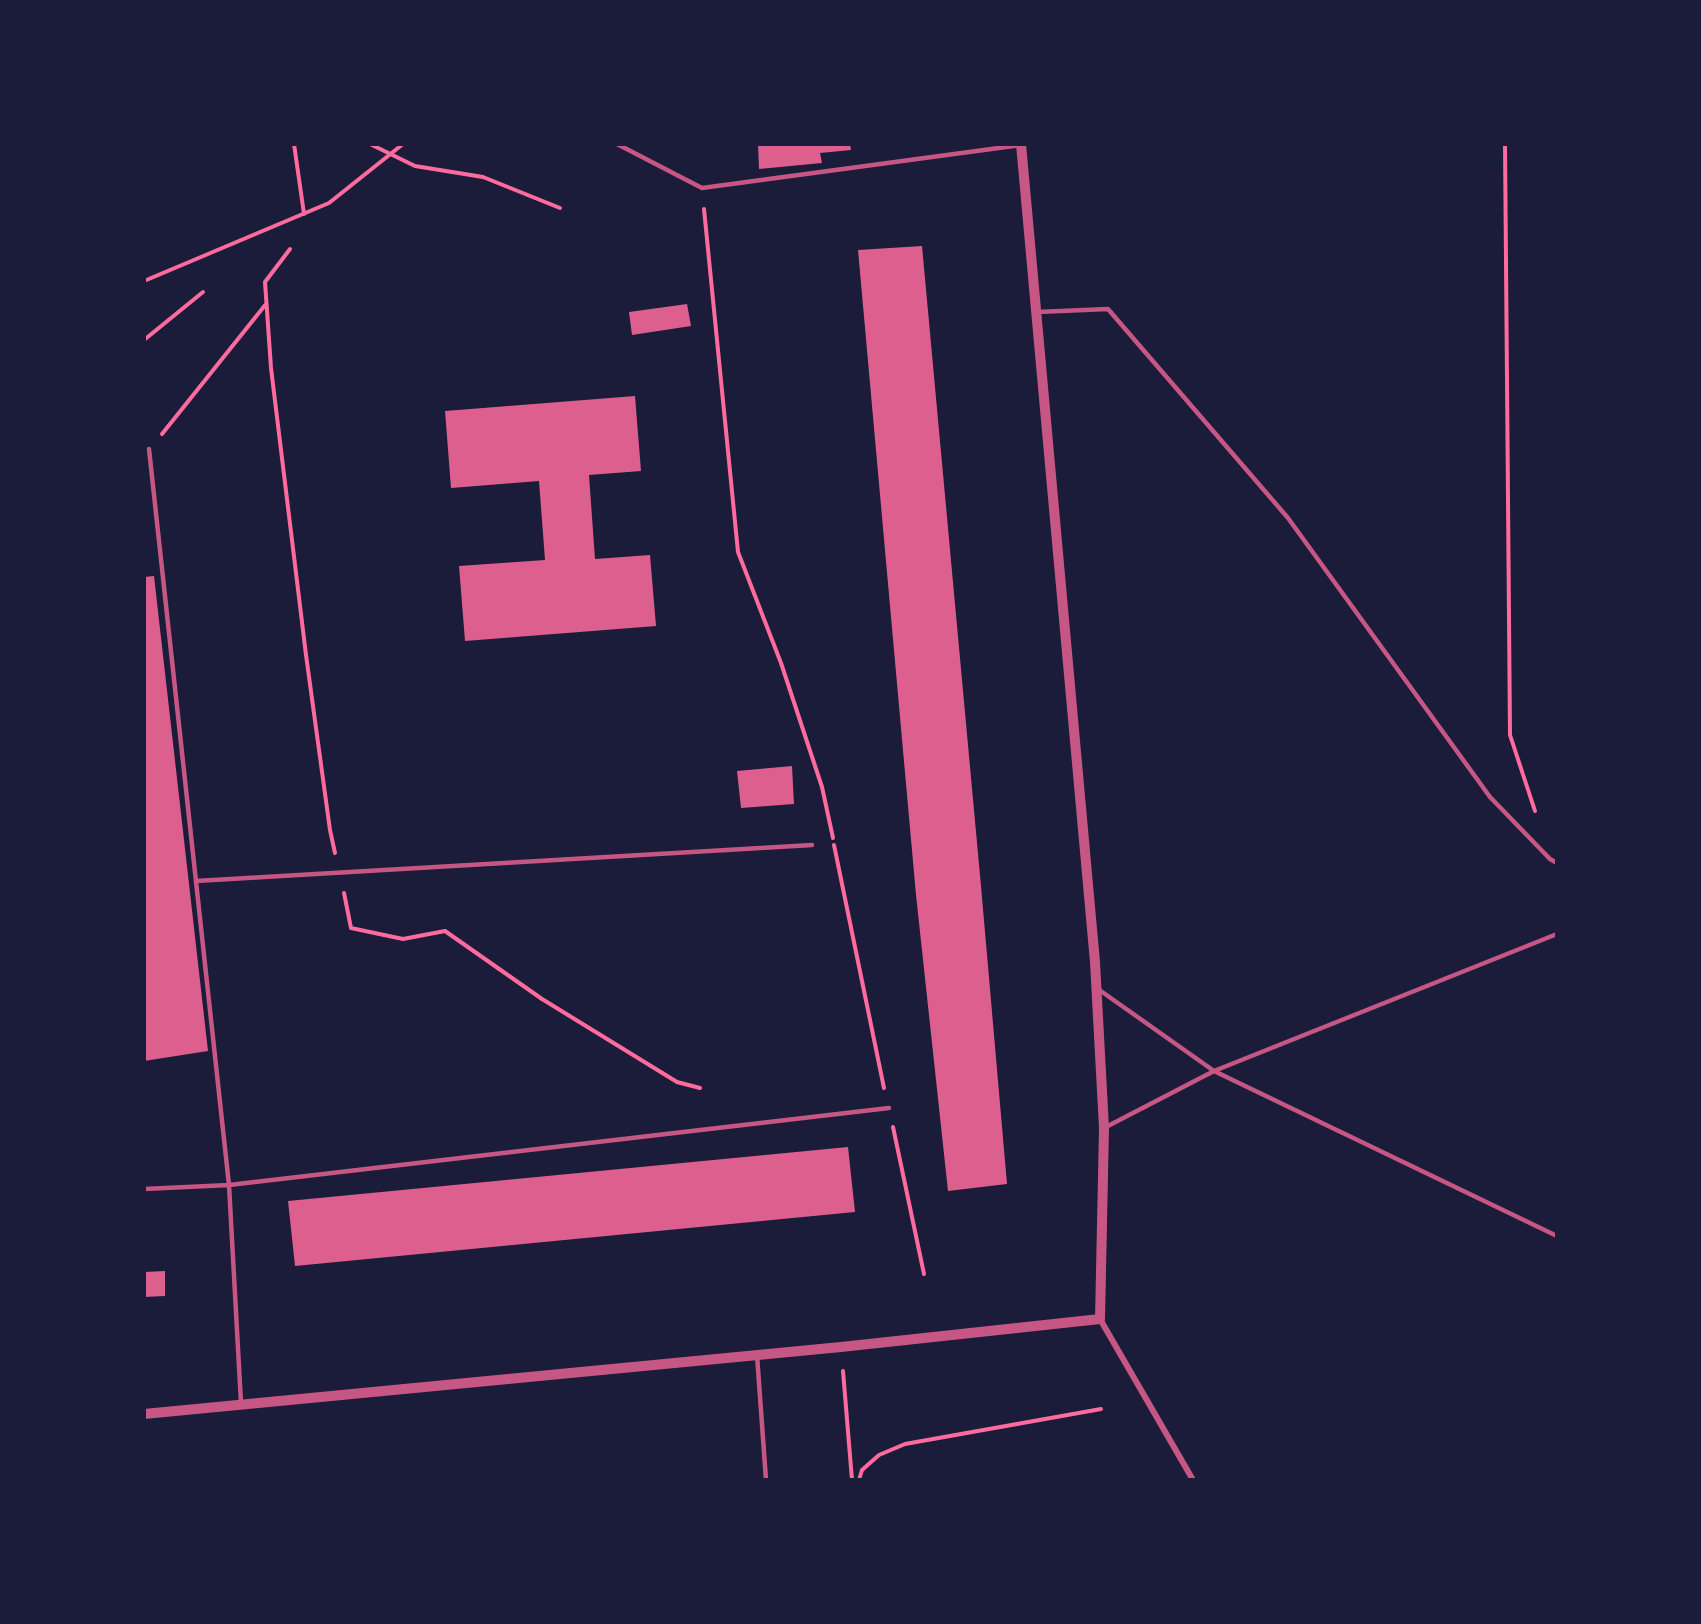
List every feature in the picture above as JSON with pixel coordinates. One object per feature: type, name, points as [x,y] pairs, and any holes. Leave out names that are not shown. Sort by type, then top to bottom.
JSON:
[{"type":"street","points":[[1021,144],[1095,962],[1104,1128],[1100,1319],[1193,1480]]},
{"type":"street","points":[[144,1414],[841,1347],[1100,1319]]},
{"type":"lane","points":[[617,144],[702,188],[1021,144]]},
{"type":"lane","points":[[1037,312],[1108,309],[1288,518],[1490,796],[1550,859],[1557,863]]},
{"type":"lane","points":[[149,449],[229,1185],[241,1406]]},
{"type":"lane","points":[[196,881],[812,845]]},
{"type":"lane","points":[[1104,1128],[1214,1071],[1557,934]]},
{"type":"lane","points":[[1096,987],[1214,1071],[1557,1236]]},
{"type":"lane","points":[[144,1189],[229,1185],[889,1108]]},
{"type":"lane","points":[[758,1355],[766,1480]]},
{"type":"path","points":[[294,144],[304,214]]},
{"type":"path","points":[[370,144],[415,166],[483,177],[560,208]]},
{"type":"path","points":[[144,280],[329,203],[403,144]]},
{"type":"path","points":[[1504,144],[1510,735],[1536,814]]},
{"type":"path","points":[[702,188],[738,552],[781,663],[822,787],[924,1274]]},
{"type":"path","points":[[290,249],[265,282],[266,303],[271,368],[304,643],[330,830],[337,862]]},
{"type":"path","points":[[144,340],[202,292]]},
{"type":"path","points":[[149,449],[266,303]]},
{"type":"path","points":[[342,884],[351,928],[403,939],[445,931],[542,999],[677,1082],[700,1088]]},
{"type":"path","points":[[841,1347],[852,1480]]},
{"type":"path","points":[[859,1480],[862,1470],[879,1455],[905,1444],[1101,1409]]},
{"type":"building","points":[[758,144],[850,144],[851,150],[820,153],[822,163],[759,169]]},
{"type":"building","points":[[922,246],[1007,1184],[948,1191],[916,895],[858,250]]},
{"type":"building","points":[[687,304],[691,326],[632,335],[629,312]]},
{"type":"building","points":[[635,396],[641,471],[589,475],[595,559],[650,555],[656,626],[465,641],[459,566],[545,560],[539,481],[451,488],[445,411]]},
{"type":"building","points":[[154,576],[208,1051],[144,1061],[144,577]]},
{"type":"building","points":[[792,766],[794,804],[741,808],[737,771]]},
{"type":"building","points":[[848,1147],[855,1212],[295,1266],[288,1201]]},
{"type":"building","points":[[165,1271],[165,1296],[144,1297],[144,1272]]}]
